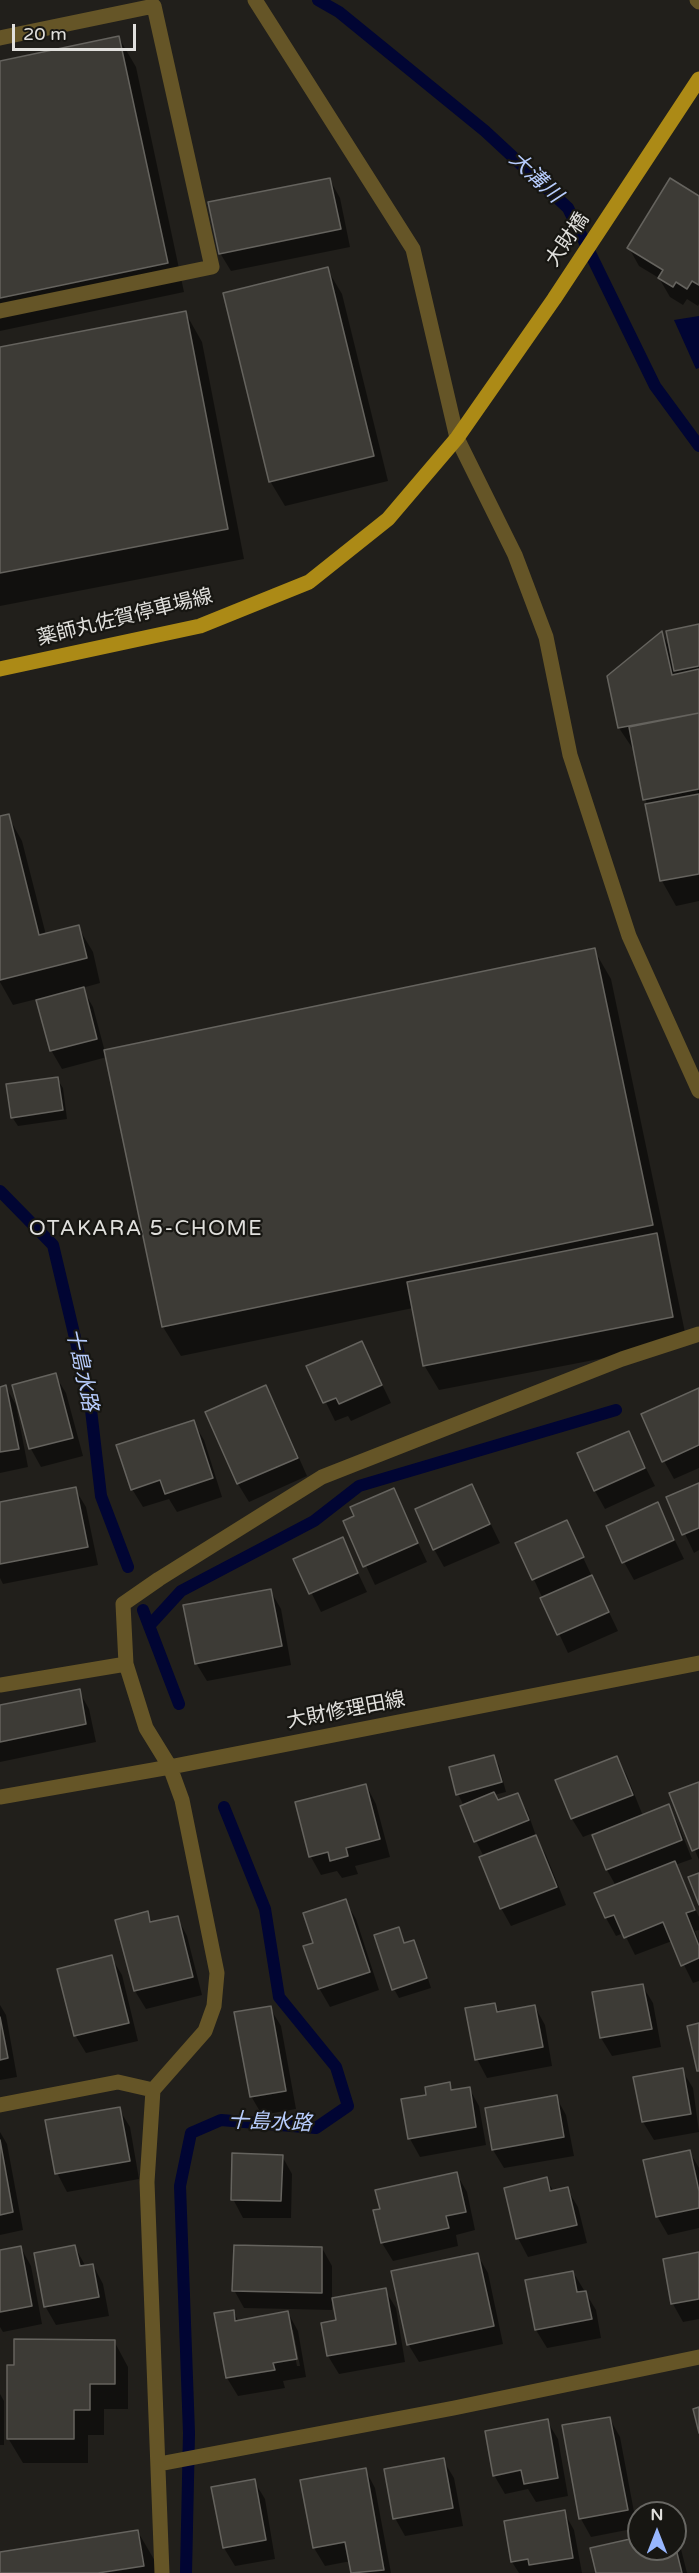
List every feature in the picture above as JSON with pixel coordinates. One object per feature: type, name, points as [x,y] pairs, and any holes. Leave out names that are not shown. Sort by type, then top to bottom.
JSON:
[{"type":"main road","name":"大財橋","points":[[554,299],[699,79]]},
{"type":"main road","name":"薬師丸佐賀停車場線","points":[[0,669],[200,626],[309,582],[388,519],[457,438],[554,299]]},
{"type":"street","points":[[255,0],[413,249],[457,438],[515,555],[546,637],[570,755],[629,936],[699,1091]]},
{"type":"street","points":[[0,38],[154,6],[212,267],[0,311]]},
{"type":"street","points":[[162,2573],[147,2182],[153,2090],[205,2031],[214,2006],[217,1973],[182,1800],[170,1767],[146,1728],[126,1664],[123,1604],[322,1477],[622,1359],[699,1334]]},
{"type":"street","name":"大財修理田線","points":[[0,1797],[170,1767],[699,1663]]},
{"type":"street","points":[[0,1685],[126,1664]]},
{"type":"street","points":[[0,2105],[118,2082],[153,2090]]},
{"type":"street","points":[[159,2464],[465,2406],[699,2357]]},
{"type":"shaded area","points":[[699,316],[699,368],[696,369],[674,320]]},
{"type":"building","points":[[119,36],[168,263],[0,298],[0,61]]},
{"type":"building","points":[[330,178],[341,229],[219,254],[208,202]]},
{"type":"building","points":[[670,178],[699,196],[699,285],[692,281],[687,289],[676,282],[673,287],[658,278],[663,270],[627,248]]},
{"type":"building","points":[[328,267],[374,456],[269,482],[223,293]]},
{"type":"building","points":[[186,311],[228,529],[0,573],[0,347]]},
{"type":"building","points":[[699,624],[699,666],[674,671],[666,631]]},
{"type":"building","points":[[662,631],[672,675],[699,669],[699,713],[618,728],[607,676]]},
{"type":"building","points":[[699,713],[699,789],[643,800],[629,727]]},
{"type":"building","points":[[699,794],[699,874],[660,881],[645,804]]},
{"type":"building","points":[[9,814],[39,935],[79,925],[87,958],[0,980],[0,816]]},
{"type":"building","points":[[595,948],[653,1225],[162,1327],[104,1050]]},
{"type":"building","points":[[84,987],[97,1039],[50,1051],[36,1000]]},
{"type":"building","points":[[58,1077],[63,1110],[11,1118],[6,1084]]},
{"type":"building","points":[[657,1233],[673,1317],[423,1366],[407,1282]]},
{"type":"building","points":[[362,1341],[382,1385],[339,1404],[336,1398],[323,1403],[306,1366]]},
{"type":"building","points":[[56,1373],[73,1438],[29,1449],[12,1385]]},
{"type":"building","points":[[6,1385],[19,1449],[0,1452],[0,1387]]},
{"type":"building","points":[[266,1385],[298,1458],[237,1484],[205,1412]]},
{"type":"building","points":[[699,1388],[699,1445],[662,1462],[641,1414]]},
{"type":"building","points":[[194,1420],[213,1478],[165,1494],[160,1480],[131,1490],[116,1445]]},
{"type":"building","points":[[629,1431],[645,1468],[594,1491],[577,1453]]},
{"type":"building","points":[[699,1483],[699,1528],[682,1535],[666,1497]]},
{"type":"building","points":[[472,1484],[490,1524],[433,1550],[415,1509]]},
{"type":"building","points":[[76,1487],[88,1547],[0,1564],[0,1502]]},
{"type":"building","points":[[394,1488],[418,1543],[363,1567],[343,1521],[354,1516],[350,1507]]},
{"type":"building","points":[[658,1502],[674,1540],[622,1563],[606,1526]]},
{"type":"building","points":[[567,1520],[584,1557],[532,1580],[515,1543]]},
{"type":"building","points":[[343,1537],[358,1573],[309,1594],[293,1559]]},
{"type":"building","points":[[592,1575],[609,1612],[557,1635],[540,1598]]},
{"type":"building","points":[[271,1589],[282,1646],[195,1664],[183,1605]]},
{"type":"building","points":[[80,1689],[86,1724],[0,1742],[0,1705]]},
{"type":"building","points":[[494,1755],[502,1782],[456,1795],[449,1767]]},
{"type":"building","points":[[617,1756],[633,1795],[571,1819],[555,1780]]},
{"type":"building","points":[[699,1782],[699,1848],[692,1851],[669,1793]]},
{"type":"building","points":[[366,1784],[380,1839],[346,1848],[348,1856],[330,1861],[328,1852],[309,1857],[295,1802]]},
{"type":"building","points":[[494,1792],[498,1800],[518,1793],[529,1820],[474,1842],[460,1806]]},
{"type":"building","points":[[669,1804],[682,1840],[606,1870],[592,1835]]},
{"type":"building","points":[[536,1835],[557,1887],[500,1909],[479,1857]]},
{"type":"building","points":[[675,1861],[695,1910],[686,1913],[699,1946],[699,1958],[681,1966],[663,1922],[624,1938],[614,1915],[605,1918],[594,1893]]},
{"type":"building","points":[[699,1873],[699,1905],[688,1877]]},
{"type":"building","points":[[346,1899],[370,1972],[318,1989],[303,1946],[313,1943],[303,1913]]},
{"type":"building","points":[[148,1911],[150,1922],[178,1916],[193,1977],[134,1991],[115,1920]]},
{"type":"building","points":[[399,1927],[404,1943],[414,1940],[427,1978],[392,1990],[374,1935]]},
{"type":"building","points":[[112,1955],[129,2023],[74,2036],[57,1969]]},
{"type":"building","points":[[643,1984],[652,2029],[600,2038],[592,1992]]},
{"type":"building","points":[[495,2003],[497,2012],[535,2005],[543,2047],[475,2060],[465,2008]]},
{"type":"building","points":[[271,2006],[286,2091],[250,2097],[234,2012]]},
{"type":"building","points":[[0,2017],[8,2058],[0,2060]]},
{"type":"building","points":[[699,2023],[699,2071],[697,2071],[687,2026]]},
{"type":"building","points":[[683,2068],[691,2114],[642,2122],[633,2077]]},
{"type":"building","points":[[450,2082],[451,2090],[470,2087],[476,2127],[408,2139],[401,2099],[426,2095],[425,2087]]},
{"type":"building","points":[[557,2095],[564,2137],[492,2150],[485,2108]]},
{"type":"building","points":[[120,2107],[130,2161],[55,2174],[45,2120]]},
{"type":"building","points":[[0,2140],[13,2212],[0,2215]]},
{"type":"building","points":[[690,2150],[699,2191],[699,2208],[656,2217],[643,2160]]},
{"type":"building","points":[[232,2153],[283,2155],[281,2201],[231,2200]]},
{"type":"building","points":[[457,2172],[466,2212],[446,2216],[449,2228],[381,2243],[373,2210],[380,2209],[375,2190]]},
{"type":"building","points":[[547,2177],[550,2191],[568,2187],[577,2225],[516,2239],[504,2188]]},
{"type":"building","points":[[75,2245],[80,2266],[93,2264],[99,2297],[44,2307],[34,2253]]},
{"type":"building","points":[[234,2245],[322,2247],[322,2293],[232,2291]]},
{"type":"building","points":[[21,2246],[32,2306],[0,2312],[0,2250]]},
{"type":"building","points":[[699,2252],[699,2299],[671,2304],[663,2259]]},
{"type":"building","points":[[478,2253],[494,2326],[407,2345],[391,2271]]},
{"type":"building","points":[[573,2271],[577,2292],[586,2291],[592,2319],[535,2330],[525,2280]]},
{"type":"building","points":[[386,2288],[396,2344],[327,2356],[321,2323],[336,2320],[332,2298]]},
{"type":"building","points":[[234,2310],[235,2321],[288,2311],[297,2359],[273,2363],[275,2370],[226,2378],[214,2313]]},
{"type":"building","points":[[14,2339],[115,2340],[115,2384],[90,2384],[90,2410],[74,2410],[74,2439],[7,2439],[7,2365],[14,2365]]},
{"type":"building","points":[[699,2407],[699,2433],[693,2409]]},
{"type":"building","points":[[610,2417],[627,2510],[579,2519],[562,2425]]},
{"type":"building","points":[[548,2419],[558,2478],[524,2484],[521,2470],[493,2476],[485,2431]]},
{"type":"building","points":[[444,2458],[453,2508],[393,2519],[384,2469]]},
{"type":"building","points":[[366,2468],[384,2570],[351,2573],[345,2542],[313,2548],[300,2480]]},
{"type":"building","points":[[255,2479],[266,2540],[223,2548],[211,2487]]},
{"type":"building","points":[[565,2510],[573,2558],[529,2565],[528,2559],[511,2562],[504,2521]]},
{"type":"building","points":[[138,2530],[144,2566],[98,2573],[0,2573],[0,2552]]},
{"type":"building","points":[[627,2540],[627,2561],[679,2561],[682,2573],[596,2573],[590,2548]]},
{"type":"waterway","name":"大溝川","points":[[318,0],[339,12],[485,131],[568,208],[655,386],[699,446]]},
{"type":"waterway","name":"十島水路","points":[[0,1191],[53,1245],[90,1401],[101,1496],[128,1567]]},
{"type":"waterway","points":[[149,1626],[181,1591],[314,1521],[359,1486],[616,1410]]},
{"type":"waterway","name":"十島水路","points":[[143,1610],[179,1704]]},
{"type":"waterway","name":"十島水路","points":[[186,2573],[189,2433],[180,2186],[191,2133],[221,2120],[316,2128],[348,2106],[336,2067],[279,1997],[265,1909],[224,1807]]},
{"type":"district","name":"OTAKARA 5-CHOME","points":[[146,1229]]}]
